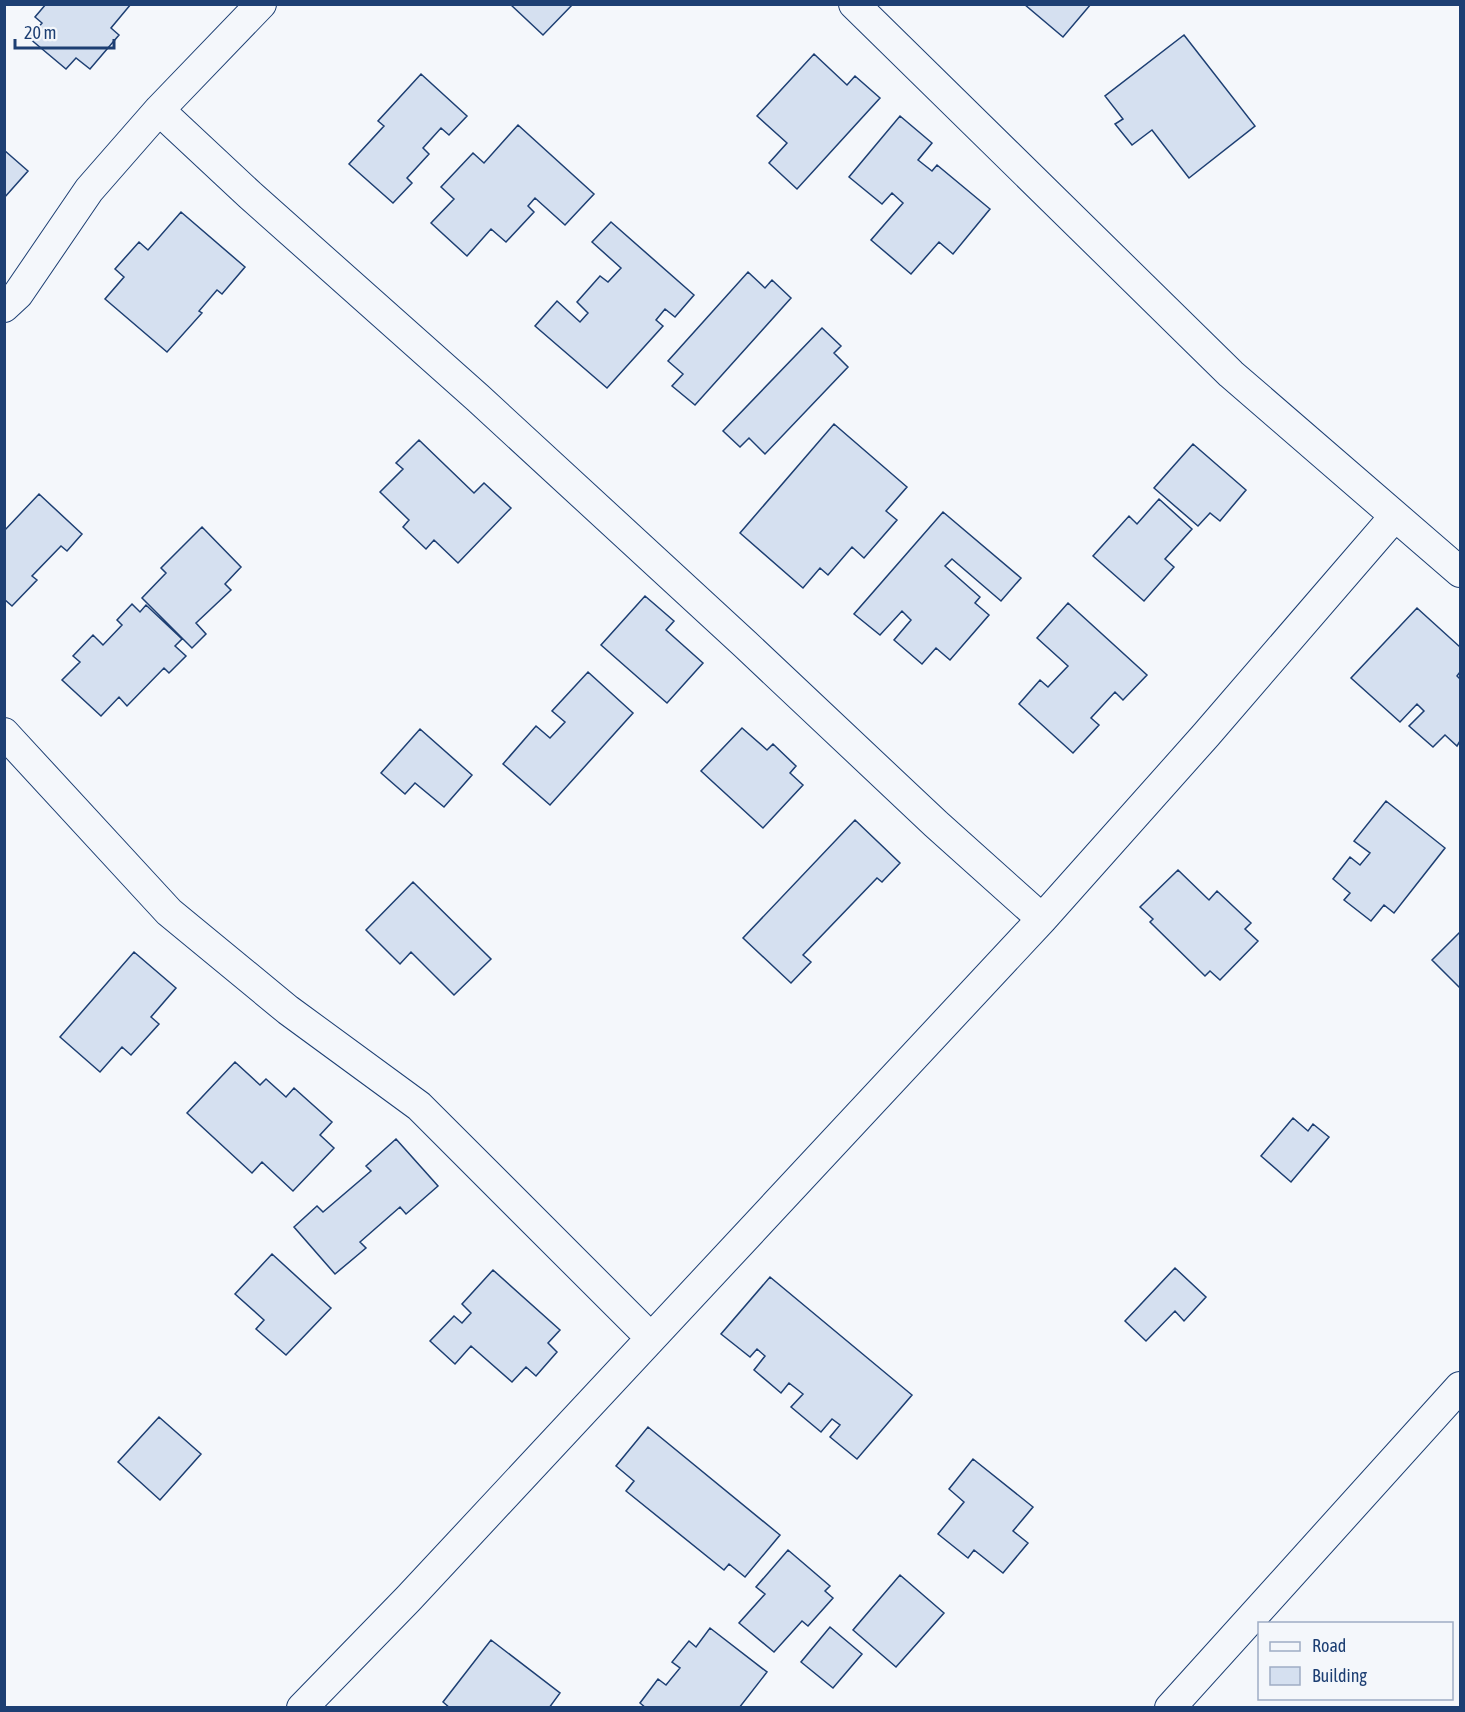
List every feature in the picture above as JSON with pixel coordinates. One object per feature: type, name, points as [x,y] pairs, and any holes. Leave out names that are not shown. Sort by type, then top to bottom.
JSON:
[{"type":"street","points":[[4,308],[18,294],[89,190],[159,110],[261,4]]},
{"type":"street","points":[[854,4],[1231,374],[1461,572]]},
{"type":"street","points":[[159,110],[308,247],[478,398],[737,636],[936,824],[1042,919]]},
{"type":"street","points":[[302,1707],[408,1599],[1042,919],[1206,735],[1395,516]]},
{"type":"street","points":[[4,733],[169,912],[288,1010],[420,1106],[651,1338]]},
{"type":"street","points":[[1170,1707],[1461,1387]]},
{"type":"building","points":[[46,4],[131,4],[111,28],[119,35],[90,69],[76,58],[66,69],[29,38],[42,23],[35,17]]},
{"type":"building","points":[[510,4],[573,4],[543,35]]},
{"type":"building","points":[[1024,4],[1091,4],[1063,37]]},
{"type":"building","points":[[1184,35],[1255,126],[1189,178],[1152,130],[1132,145],[1115,124],[1123,119],[1105,96]]},
{"type":"building","points":[[814,54],[847,85],[855,76],[880,98],[797,189],[769,163],[787,143],[757,116]]},
{"type":"building","points":[[421,74],[467,116],[449,135],[441,128],[423,148],[429,154],[407,178],[412,183],[393,203],[349,164],[384,126],[378,121]]},
{"type":"building","points":[[900,116],[932,143],[918,160],[932,171],[937,165],[990,209],[953,254],[939,242],[911,274],[871,240],[903,203],[892,193],[882,204],[849,177]]},
{"type":"building","points":[[518,125],[594,194],[565,225],[535,198],[528,206],[534,212],[506,242],[491,229],[467,256],[431,223],[454,199],[441,187],[473,153],[484,163]]},
{"type":"building","points":[[4,150],[28,171],[4,198]]},
{"type":"building","points":[[181,212],[245,267],[222,294],[217,290],[199,311],[202,313],[167,352],[105,299],[124,277],[115,269],[139,242],[148,250]]},
{"type":"building","points":[[611,222],[694,295],[675,317],[665,309],[656,320],[663,326],[607,388],[535,326],[557,301],[580,322],[588,313],[577,302],[600,276],[608,282],[621,268],[592,242]]},
{"type":"building","points":[[748,272],[765,288],[772,280],[791,298],[695,405],[672,386],[683,374],[668,361]]},
{"type":"building","points":[[822,328],[841,346],[834,353],[848,367],[765,454],[749,438],[740,447],[723,431]]},
{"type":"building","points":[[834,424],[907,487],[886,511],[897,520],[864,558],[852,547],[828,575],[820,568],[803,588],[740,533]]},
{"type":"building","points":[[419,440],[474,493],[484,483],[511,508],[458,563],[434,540],[426,549],[403,527],[409,520],[380,492],[403,469],[396,463]]},
{"type":"building","points":[[1193,444],[1246,490],[1220,521],[1210,513],[1198,526],[1154,488]]},
{"type":"building","points":[[39,494],[82,534],[67,551],[61,546],[32,576],[37,580],[12,606],[4,599],[4,531]]},
{"type":"building","points":[[1159,499],[1192,529],[1165,559],[1174,567],[1144,601],[1093,556],[1129,516],[1137,524]]},
{"type":"building","points":[[943,512],[1021,578],[1001,601],[952,559],[945,566],[980,597],[975,603],[989,615],[950,660],[936,648],[922,664],[894,640],[911,620],[902,611],[880,635],[854,614]]},
{"type":"building","points":[[202,527],[241,567],[225,584],[231,590],[196,623],[206,634],[192,648],[142,598],[166,573],[161,568]]},
{"type":"building","points":[[645,596],[674,621],[666,630],[703,663],[667,703],[601,645]]},
{"type":"building","points":[[1068,603],[1147,675],[1123,700],[1115,692],[1091,718],[1099,725],[1073,753],[1019,704],[1040,680],[1048,687],[1068,666],[1037,638]]},
{"type":"building","points":[[132,604],[140,612],[146,605],[182,639],[175,646],[186,656],[169,673],[164,668],[127,706],[119,697],[101,716],[62,680],[80,662],[73,656],[93,635],[103,645],[122,625],[117,620]]},
{"type":"building","points":[[1417,608],[1460,647],[1460,672],[1457,676],[1460,679],[1460,741],[1457,746],[1445,735],[1433,747],[1409,726],[1424,711],[1417,704],[1400,722],[1351,678]]},
{"type":"building","points":[[588,672],[633,713],[550,805],[503,764],[536,726],[550,738],[565,722],[552,711]]},
{"type":"building","points":[[742,728],[767,750],[773,744],[796,766],[790,773],[803,785],[763,828],[701,771]]},
{"type":"building","points":[[420,729],[472,775],[444,807],[415,783],[405,794],[381,773]]},
{"type":"building","points":[[1386,801],[1445,848],[1394,913],[1384,905],[1371,921],[1344,900],[1350,893],[1333,879],[1350,857],[1360,865],[1370,853],[1354,841]]},
{"type":"building","points":[[855,820],[900,863],[882,882],[877,878],[803,955],[811,962],[791,983],[743,938]]},
{"type":"building","points":[[1178,870],[1209,900],[1217,891],[1251,923],[1245,929],[1258,941],[1220,980],[1210,971],[1205,976],[1150,922],[1153,919],[1140,907]]},
{"type":"building","points":[[413,882],[491,959],[454,995],[411,952],[400,964],[366,930]]},
{"type":"building","points":[[1460,932],[1460,988],[1432,960]]},
{"type":"building","points":[[134,952],[176,988],[151,1017],[159,1024],[131,1055],[122,1047],[100,1072],[60,1037]]},
{"type":"building","points":[[235,1062],[260,1085],[266,1079],[286,1097],[294,1088],[332,1122],[320,1135],[334,1148],[293,1191],[262,1162],[252,1173],[187,1113]]},
{"type":"building","points":[[1293,1118],[1308,1131],[1313,1124],[1329,1137],[1291,1182],[1261,1156]]},
{"type":"building","points":[[396,1139],[438,1186],[406,1214],[400,1207],[360,1242],[366,1248],[335,1274],[294,1227],[317,1206],[323,1212],[371,1171],[366,1166]]},
{"type":"building","points":[[272,1254],[331,1308],[286,1355],[256,1329],[264,1320],[235,1294]]},
{"type":"building","points":[[1175,1268],[1206,1297],[1184,1321],[1175,1311],[1146,1341],[1125,1321]]},
{"type":"building","points":[[493,1270],[560,1330],[548,1343],[557,1352],[536,1376],[526,1367],[512,1382],[471,1346],[455,1364],[430,1341],[454,1316],[462,1323],[471,1313],[462,1304]]},
{"type":"building","points":[[770,1277],[912,1395],[857,1459],[830,1437],[840,1425],[832,1419],[821,1432],[791,1407],[803,1394],[789,1383],[781,1393],[754,1370],[765,1356],[757,1349],[750,1357],[721,1334]]},
{"type":"building","points":[[159,1417],[201,1454],[160,1500],[118,1462]]},
{"type":"building","points":[[648,1427],[780,1535],[745,1577],[729,1564],[724,1570],[626,1491],[634,1481],[616,1466]]},
{"type":"building","points":[[973,1459],[1033,1507],[1013,1531],[1028,1543],[1003,1573],[974,1550],[968,1558],[938,1534],[964,1502],[949,1489]]},
{"type":"building","points":[[788,1550],[830,1586],[825,1591],[833,1598],[808,1626],[802,1621],[774,1652],[739,1623],[765,1594],[756,1587]]},
{"type":"building","points":[[900,1575],[944,1613],[896,1667],[853,1630]]},
{"type":"building","points":[[830,1627],[862,1654],[833,1688],[801,1662]]},
{"type":"building","points":[[710,1628],[767,1672],[739,1708],[646,1708],[640,1703],[658,1679],[666,1685],[680,1668],[672,1662],[689,1641],[696,1647]]},
{"type":"building","points":[[491,1640],[560,1693],[549,1708],[450,1708],[443,1702]]}]
